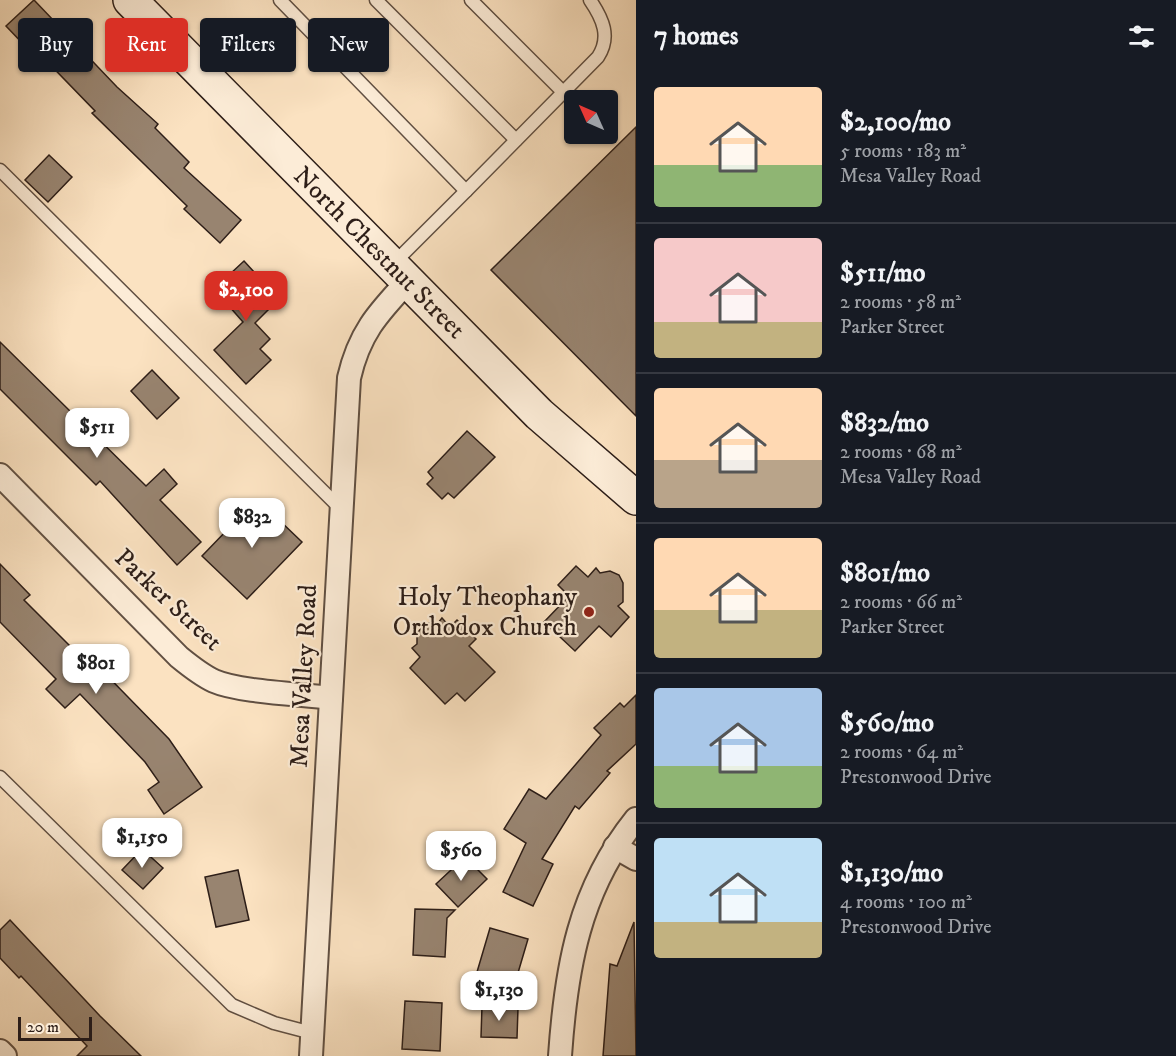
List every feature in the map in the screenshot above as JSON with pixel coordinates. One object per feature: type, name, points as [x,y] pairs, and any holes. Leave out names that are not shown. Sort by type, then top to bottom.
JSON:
[{"type":"main road","name":"North Chestnut Street","points":[[130,0],[539,414],[636,498]]},
{"type":"street","name":"Mesa Valley Road","points":[[310,1056],[349,378],[360,341],[399,274]]},
{"type":"street","name":"Parker Street","points":[[0,475],[179,657],[197,671],[216,682],[331,698]]},
{"type":"street","points":[[560,1056],[567,974],[589,897],[615,847],[636,819]]},
{"type":"street","points":[[615,847],[636,859]]},
{"type":"street","points":[[0,1051],[5,1056]]},
{"type":"lane","points":[[280,0],[466,191]]},
{"type":"lane","points":[[376,0],[516,140]]},
{"type":"lane","points":[[399,274],[466,191],[564,93],[471,0]]},
{"type":"lane","points":[[567,90],[605,47],[607,36],[604,25],[590,0]]},
{"type":"lane","points":[[0,171],[342,510]]},
{"type":"lane","points":[[0,777],[231,1005],[274,1023],[312,1033]]},
{"type":"building","points":[[34,0],[51,18],[18,18],[18,39],[6,26]]},
{"type":"building","points":[[93,62],[158,124],[155,128],[189,162],[184,168],[241,220],[220,243],[184,209],[187,206],[92,113],[95,111],[57,72],[93,72]]},
{"type":"building","points":[[636,127],[636,416],[491,270]]},
{"type":"building","points":[[49,155],[72,177],[48,202],[25,180]]},
{"type":"building","points":[[244,261],[279,299],[255,323],[270,339],[260,349],[271,360],[246,384],[214,350],[243,322],[214,289]]},
{"type":"building","points":[[0,342],[146,486],[164,469],[177,484],[160,500],[201,542],[177,565],[100,481],[96,485],[0,389]]},
{"type":"building","points":[[152,370],[179,398],[157,419],[131,391]]},
{"type":"building","points":[[467,431],[495,457],[454,498],[448,493],[442,499],[427,484],[433,478],[428,472]]},
{"type":"building","points":[[257,499],[302,542],[247,599],[202,556]]},
{"type":"building","points":[[0,564],[30,595],[24,600],[80,656],[84,652],[169,739],[202,787],[164,814],[148,790],[159,782],[145,762],[80,694],[65,708],[46,689],[56,679],[0,622]]},
{"type":"building","name":"Holy Theophany Orthodox Church","points":[[576,566],[588,577],[596,568],[600,573],[610,571],[619,575],[623,583],[623,602],[618,606],[629,617],[611,637],[599,626],[575,651],[544,622],[569,596],[558,585]]},
{"type":"building","points":[[442,618],[450,627],[457,620],[476,639],[469,646],[495,672],[465,701],[457,693],[445,704],[410,668],[420,657],[412,648],[417,644],[417,633],[426,623],[438,623]]},
{"type":"building","points":[[636,695],[636,744],[607,771],[610,773],[579,809],[575,806],[542,859],[553,864],[533,906],[503,892],[526,843],[504,829],[529,789],[546,799],[601,735],[594,728],[620,703],[624,707]]},
{"type":"building","points":[[142,849],[163,868],[143,889],[122,870]]},
{"type":"building","points":[[465,857],[487,879],[458,907],[436,884]]},
{"type":"building","points":[[238,870],[249,920],[216,927],[205,877]]},
{"type":"building","points":[[415,909],[455,910],[447,918],[445,957],[413,955]]},
{"type":"building","points":[[10,920],[141,1056],[77,1056],[87,1046],[21,976],[19,978],[0,958],[0,930]]},
{"type":"building","points":[[634,922],[636,1056],[603,1056],[610,964],[617,966]]},
{"type":"building","points":[[490,928],[528,939],[515,983],[477,972]]},
{"type":"building","points":[[405,1001],[442,1003],[440,1051],[402,1049]]},
{"type":"building","points":[[482,1006],[518,1008],[517,1038],[481,1037]]},
{"type":"place","name":"Holy Theophany Orthodox Church","points":[[589,612]]}]
